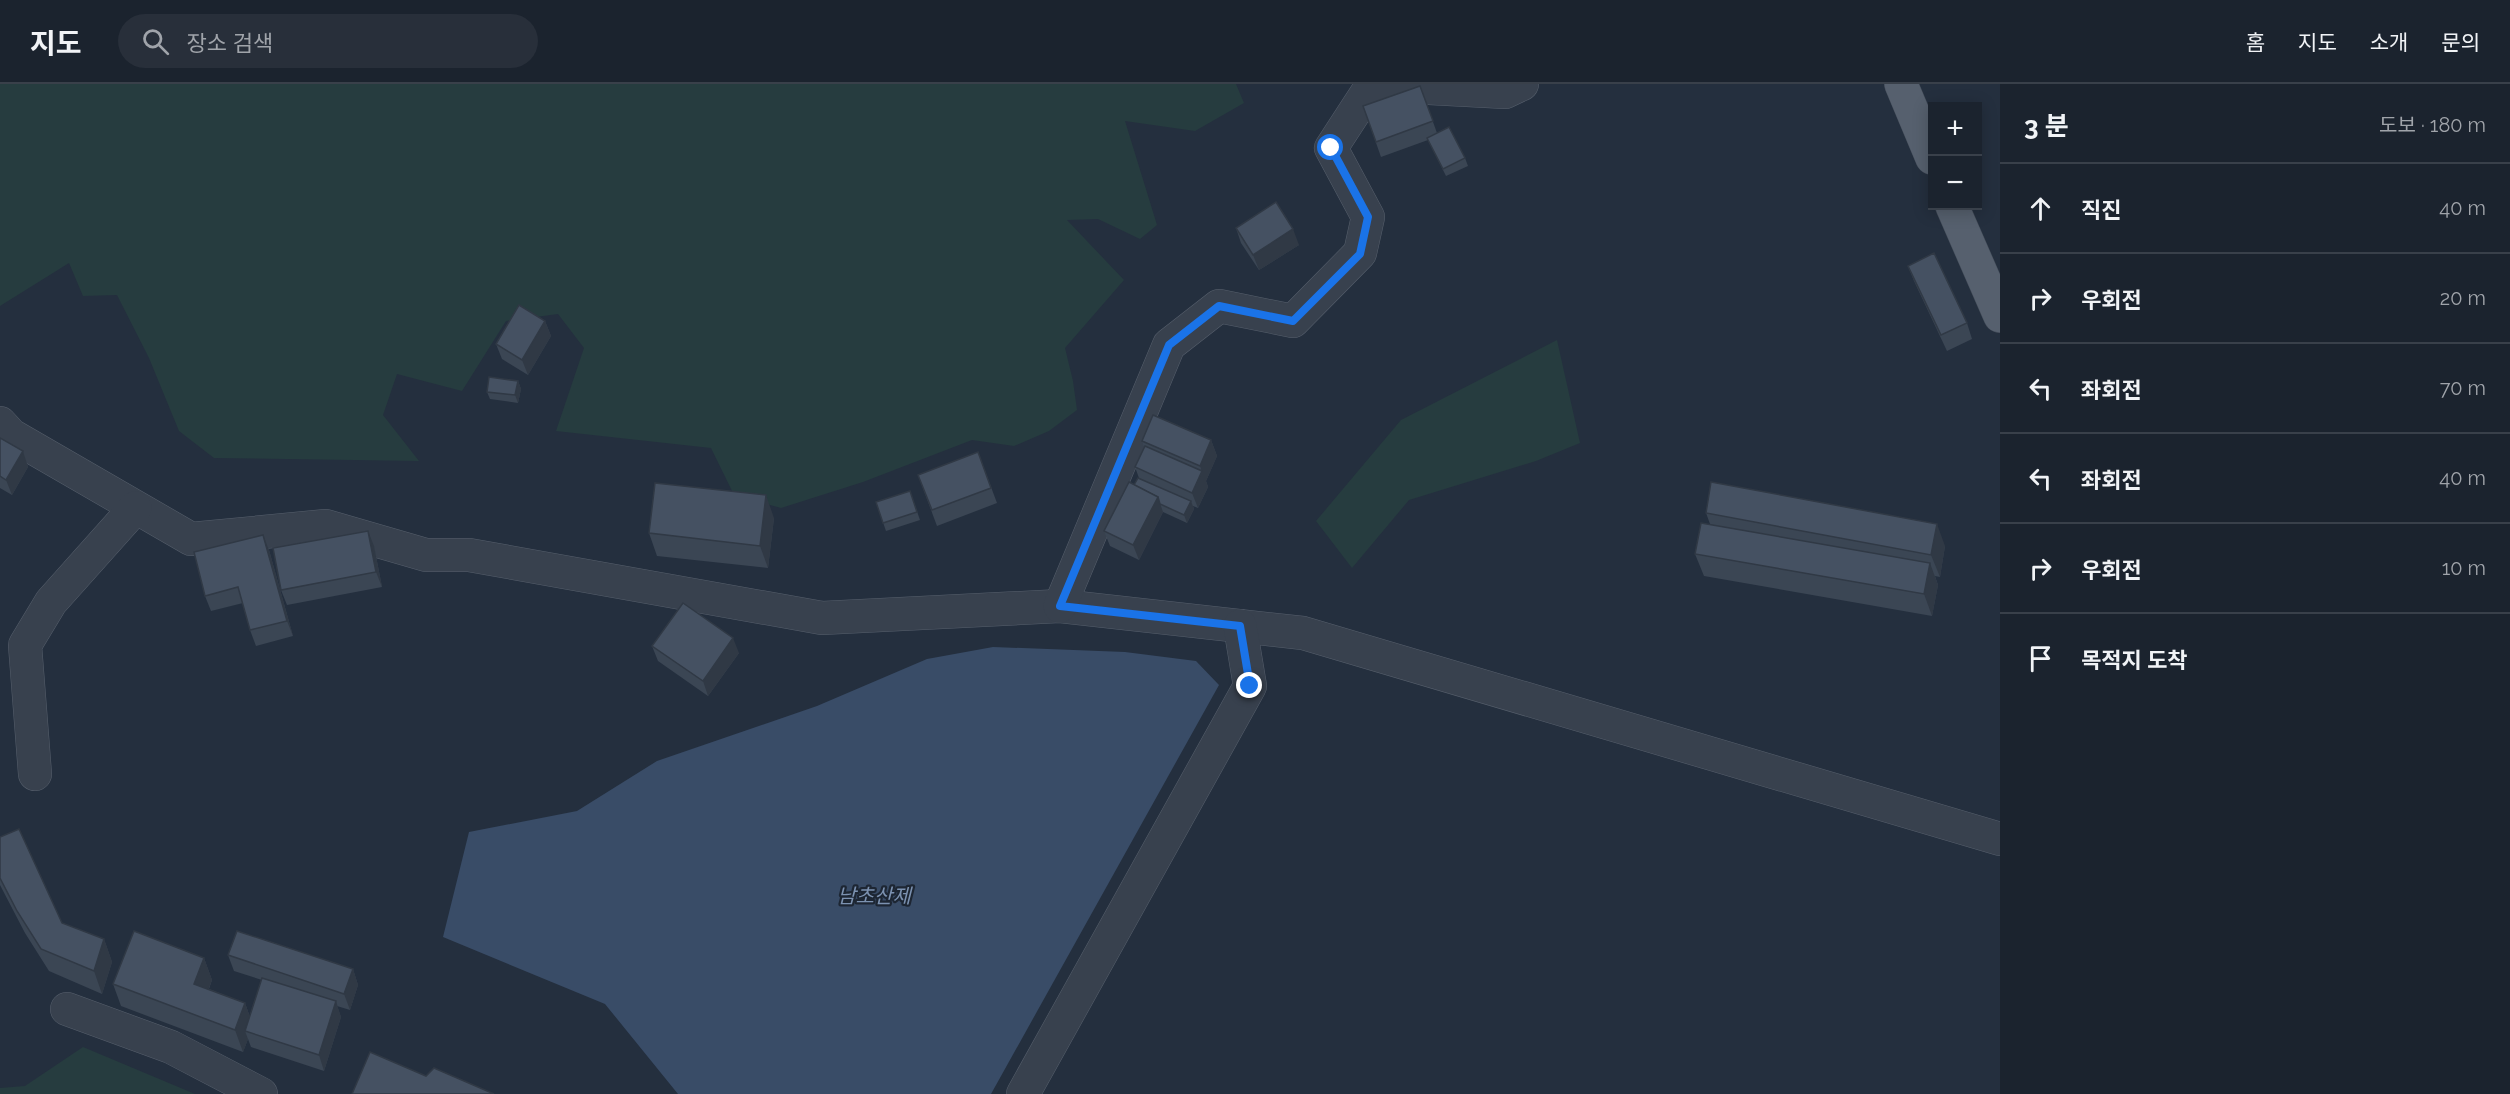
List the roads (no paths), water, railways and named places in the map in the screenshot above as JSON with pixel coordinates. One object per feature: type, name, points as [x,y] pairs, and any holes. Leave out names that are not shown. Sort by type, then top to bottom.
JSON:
[{"type":"main road","points":[[1901,84],[1931,156]]},
{"type":"main road","points":[[1954,210],[2000,316]]},
{"type":"street","points":[[1060,606],[1169,345],[1219,306],[1293,321],[1360,254],[1368,217],[1331,148],[1372,85],[1505,92],[1522,84]]},
{"type":"street","points":[[0,423],[11,435],[191,539],[326,526],[426,555],[469,555],[822,618],[1060,606],[1304,633],[2000,839]]},
{"type":"street","points":[[35,774],[25,645],[51,602],[135,508]]},
{"type":"street","points":[[1023,1094],[1250,686],[1240,626]]},
{"type":"street","points":[[67,1009],[171,1047],[261,1094]]},
{"type":"water","name":"남초산제","points":[[993,647],[1125,652],[1196,661],[1219,685],[991,1094],[678,1094],[605,1004],[443,937],[469,832],[577,811],[657,761],[817,706],[927,659]]}]
